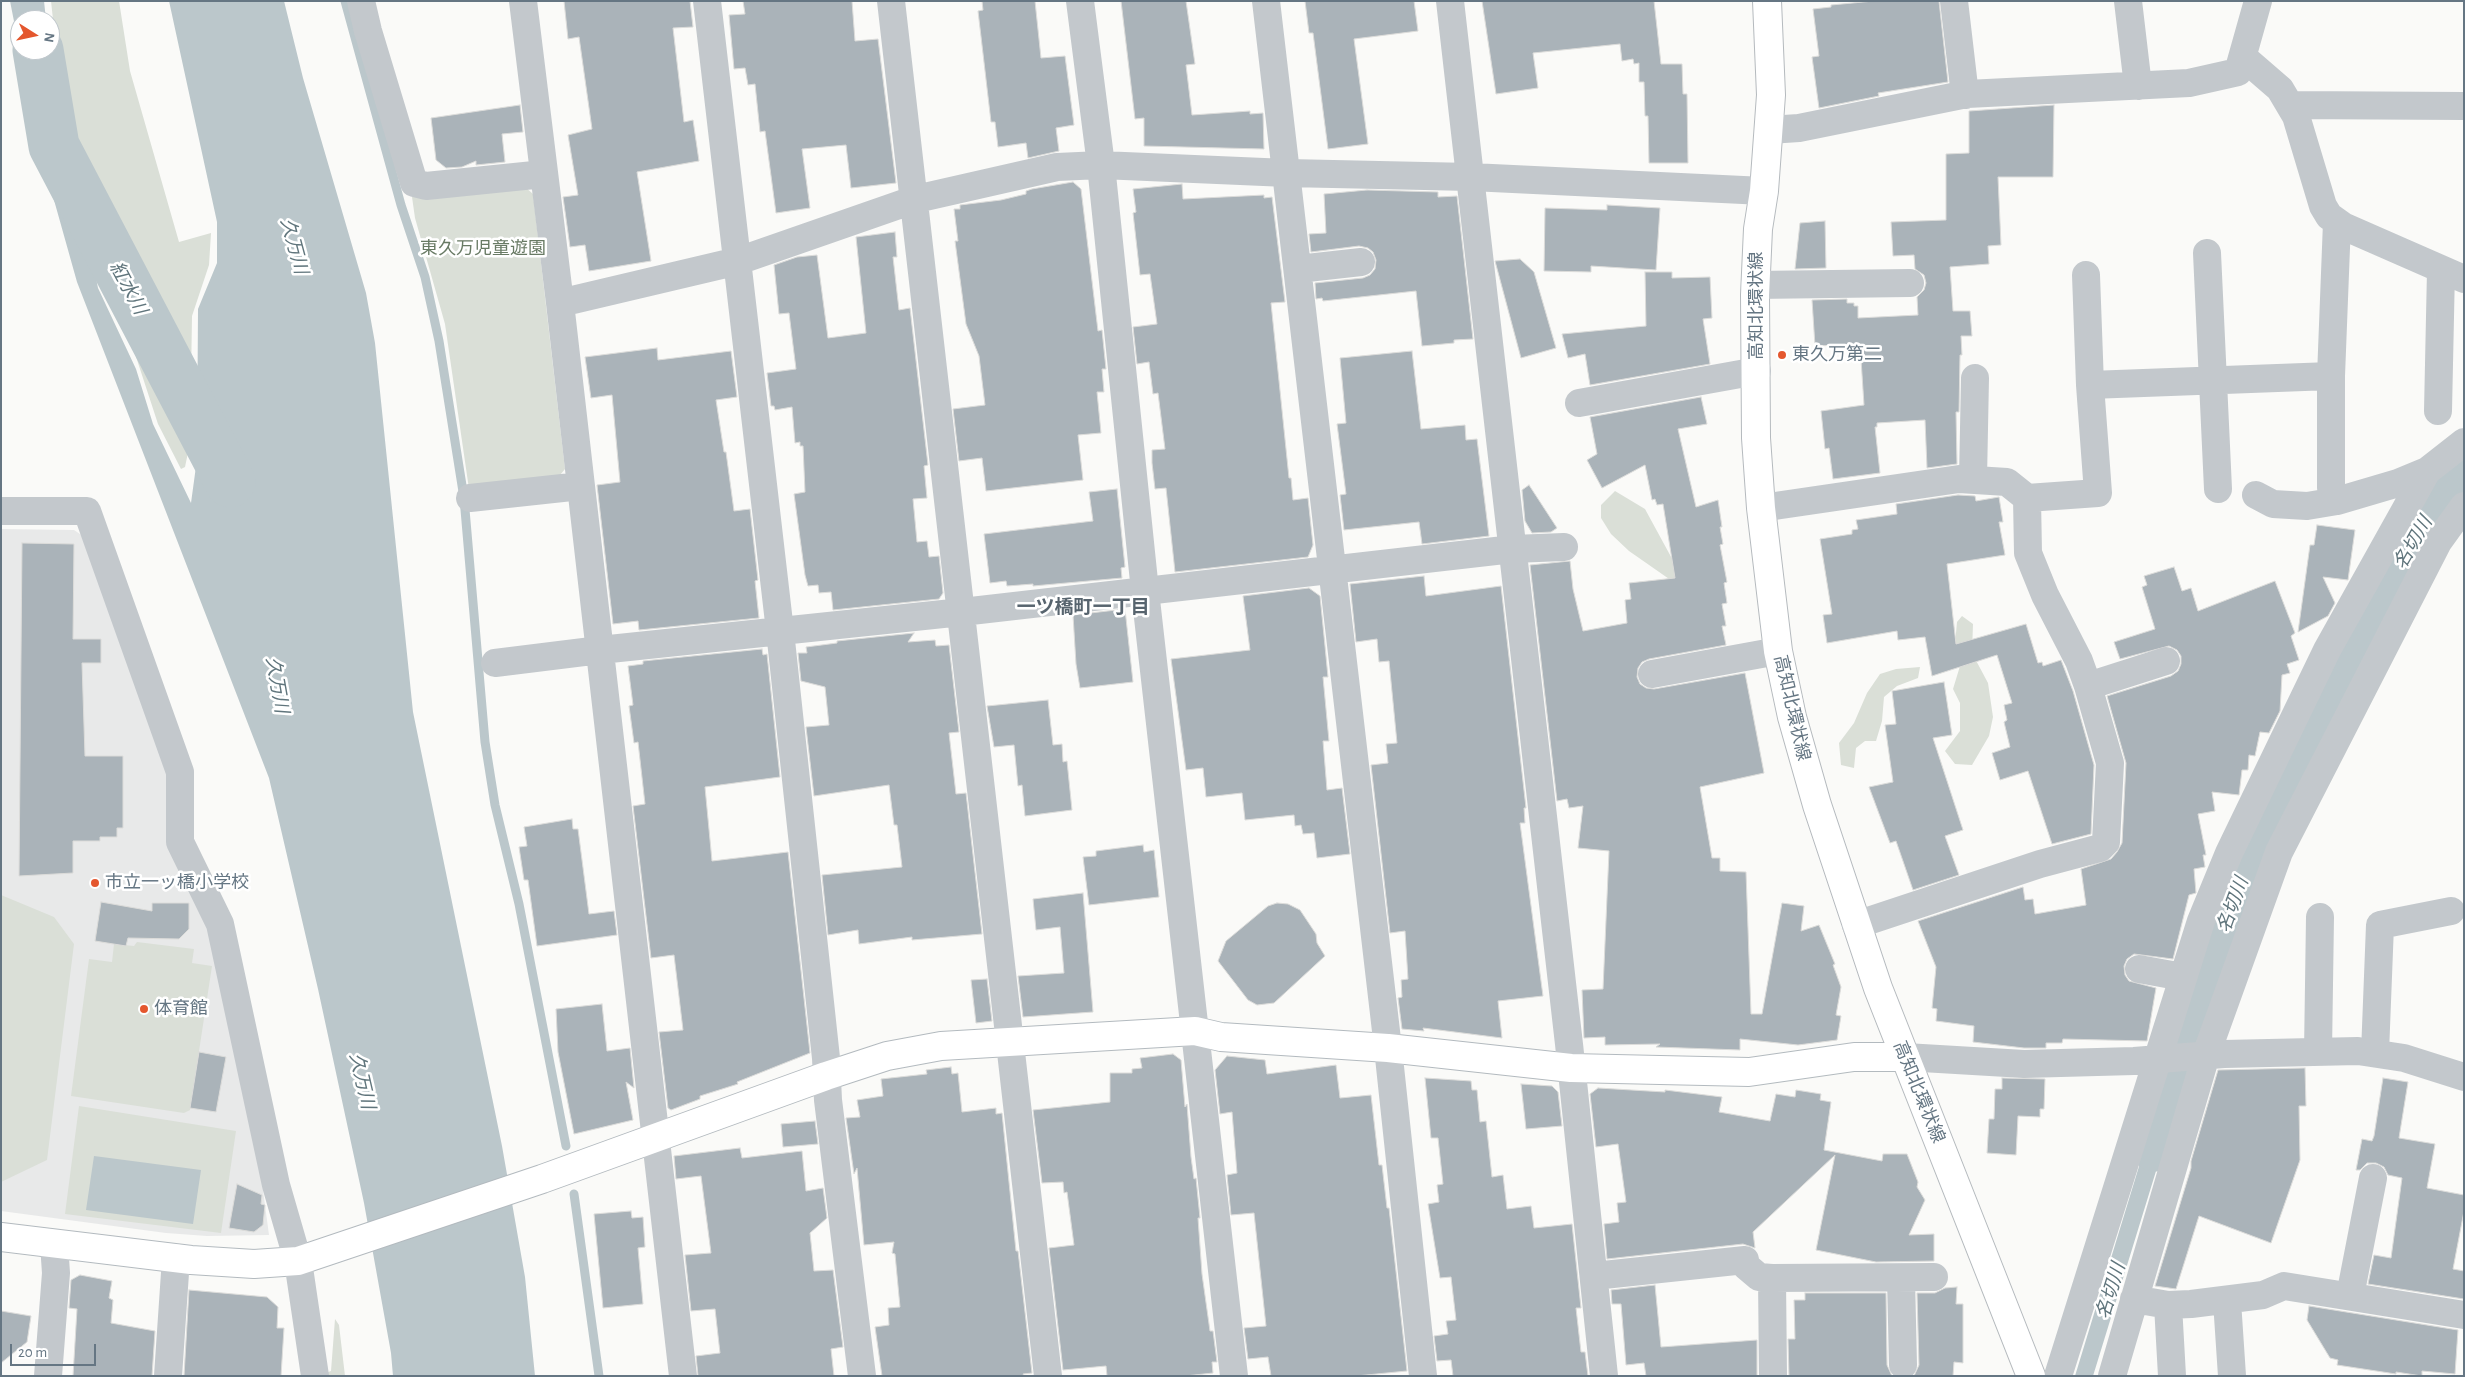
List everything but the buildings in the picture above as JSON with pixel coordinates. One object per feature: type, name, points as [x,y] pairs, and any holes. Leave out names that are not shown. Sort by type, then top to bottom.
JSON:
[{"type":"street","points":[[361,1],[368,31],[414,183],[426,186],[544,174]]},
{"type":"street","points":[[523,1],[560,303],[683,1376]]},
{"type":"street","points":[[706,1],[738,260],[780,631],[826,1076],[862,1376]]},
{"type":"street","points":[[892,1],[916,199],[1048,1376]]},
{"type":"street","points":[[1080,1],[1101,165],[1145,591],[1234,1376]]},
{"type":"street","points":[[1266,1],[1388,1048],[1423,1376]]},
{"type":"street","points":[[1450,1],[1513,548],[1604,1376]]},
{"type":"street","name":"高知北環状線","points":[[1767,1],[1771,53],[1769,130],[1764,191],[1758,229],[1755,284],[1756,438],[1761,508],[1778,651],[1792,717],[1804,761],[1856,926],[1905,1057],[2031,1376]]},
{"type":"street","points":[[1954,1],[1965,95]]},
{"type":"street","points":[[2128,1],[2138,86]]},
{"type":"street","points":[[1769,130],[1800,128],[1965,95],[2189,83],[2238,72],[2258,1]]},
{"type":"street","points":[[2243,57],[2280,89],[2296,116],[2323,206],[2330,216],[2337,222],[2452,274],[2438,411]]},
{"type":"street","points":[[2290,106],[2464,106]]},
{"type":"street","points":[[560,303],[738,260],[916,199],[1057,167],[1101,165],[1287,173],[1471,177],[1764,191]]},
{"type":"street","points":[[2337,222],[2331,376],[2331,488],[2337,501]]},
{"type":"street","points":[[2207,253],[2218,489]]},
{"type":"street","points":[[1298,269],[1361,262]]},
{"type":"street","points":[[1761,508],[1958,479],[2007,482],[2027,498],[2098,493],[2090,384],[2086,275]]},
{"type":"street","points":[[1755,284],[1910,283]]},
{"type":"street","points":[[1579,403],[1757,371]]},
{"type":"street","points":[[2090,384],[2331,376]]},
{"type":"street","points":[[1973,479],[1975,378]]},
{"type":"street","points":[[2256,495],[2273,504],[2307,506],[2337,501],[2398,483],[2428,471],[2464,442]]},
{"type":"street","points":[[2058,1376],[2161,1059],[2183,977],[2201,921],[2248,809],[2327,650],[2428,471]]},
{"type":"street","points":[[470,498],[581,486]]},
{"type":"street","points":[[1856,926],[2040,864],[2100,848],[2106,842],[2110,763],[2079,660],[2045,595],[2028,553],[2027,498]]},
{"type":"street","points":[[2112,1376],[2202,1056],[2279,852],[2438,542],[2464,506]]},
{"type":"street","points":[[1,511],[87,511],[180,772],[180,842],[220,924],[276,1185],[298,1261],[315,1376]]},
{"type":"street","points":[[495,664],[600,650],[962,612],[1513,548],[1564,547]]},
{"type":"street","points":[[1652,674],[1778,651]]},
{"type":"street","points":[[2088,686],[2166,661]]},
{"type":"street","points":[[2375,1053],[2380,925],[2451,912]]},
{"type":"street","points":[[2318,1052],[2320,917]]},
{"type":"street","points":[[2139,969],[2183,977]]},
{"type":"street","points":[[1,1237],[176,1258],[254,1264],[298,1261],[527,1184],[826,1076],[887,1056],[941,1046],[1195,1031],[1221,1037],[1388,1048],[1571,1068],[1749,1072],[1854,1057],[1905,1057],[2024,1064],[2358,1051],[2404,1058],[2464,1077]]},
{"type":"street","points":[[2350,1296],[2373,1178]]},
{"type":"street","points":[[48,1376],[56,1273],[54,1244]]},
{"type":"street","points":[[168,1376],[176,1258]]},
{"type":"street","points":[[1594,1276],[1745,1260],[1746,1266],[1759,1278],[1934,1277]]},
{"type":"street","points":[[1772,1278],[1773,1376]]},
{"type":"street","points":[[1902,1278],[1903,1365]]},
{"type":"street","points":[[2134,1299],[2168,1305],[2227,1301],[2263,1295],[2284,1286],[2464,1315]]},
{"type":"street","points":[[2227,1301],[2232,1376]]},
{"type":"street","points":[[2168,1305],[2172,1376]]},
{"type":"shaded area","name":"市立一ッ橋小学校","points":[[1,529],[74,530],[86,538],[169,778],[212,945],[260,1168],[269,1235],[207,1236],[166,1233],[1,1211]]},
{"type":"green space","points":[[51,1],[119,1],[130,71],[179,242],[211,233],[209,265],[192,316],[190,443],[185,467],[181,469],[158,424],[123,317],[109,286],[60,60],[60,10],[52,10]]},
{"type":"green space","name":"東久万児童遊園","points":[[524,186],[533,194],[565,469],[556,480],[469,489],[445,324],[415,218],[412,197]]},
{"type":"green space","points":[[1615,491],[1645,509],[1676,566],[1699,581],[1672,581],[1629,551],[1611,534],[1601,518],[1601,505]]},
{"type":"green space","points":[[1962,616],[1973,624],[1972,653],[1988,683],[1993,717],[1989,736],[1972,765],[1955,764],[1945,751],[1960,731],[1960,703],[1953,689],[1960,666],[1954,648],[1957,622]]},
{"type":"green space","points":[[1920,667],[1918,678],[1897,686],[1884,697],[1882,721],[1876,741],[1865,741],[1856,748],[1854,768],[1841,765],[1839,743],[1854,723],[1867,693],[1880,674],[1896,669]]},
{"type":"green space","points":[[1,895],[54,917],[74,944],[47,1160],[1,1182]]},
{"type":"green space","name":"体育館","points":[[137,942],[194,949],[192,963],[212,966],[190,1110],[184,1113],[71,1096],[89,959],[112,962],[114,944],[134,946]]},
{"type":"green space","points":[[79,1106],[236,1131],[221,1233],[65,1214]]},
{"type":"green space","points":[[335,1319],[339,1325],[345,1376],[322,1376],[322,1374],[331,1371]]},
{"type":"water","points":[[10,1],[44,1],[45,10],[12,10]]},
{"type":"water","name":"久万川","points":[[169,1],[284,1],[303,78],[366,293],[375,343],[413,712],[502,1146],[525,1277],[535,1376],[393,1376],[391,1353],[364,1203],[318,989],[269,778],[77,282],[38,143],[22,60],[53,60],[98,288],[136,369],[153,424],[191,503],[197,459],[198,309],[217,263],[217,222]]},
{"type":"water","points":[[2166,1078],[2184,1080],[2093,1376],[2075,1376]]},
{"type":"water","points":[[94,1156],[201,1170],[193,1224],[86,1210]]},
{"type":"waterway","points":[[345,1],[401,205],[425,277],[439,341],[464,498],[485,742],[495,805],[519,904],[566,1146]]},
{"type":"waterway","name":"紅水川","points":[[40,60],[54,146],[230,482]]},
{"type":"waterway","name":"名切川","points":[[2155,1146],[2224,925],[2261,828],[2421,524],[2464,471]]},
{"type":"waterway","points":[[574,1194],[599,1376]]},
{"type":"place","name":"東久万第二","points":[[1782,355]]},
{"type":"place","name":"市立一ッ橋小学校","points":[[95,883]]},
{"type":"place","name":"体育館","points":[[144,1009]]},
{"type":"district","name":"一ツ橋町一丁目","points":[[1083,607]]}]
